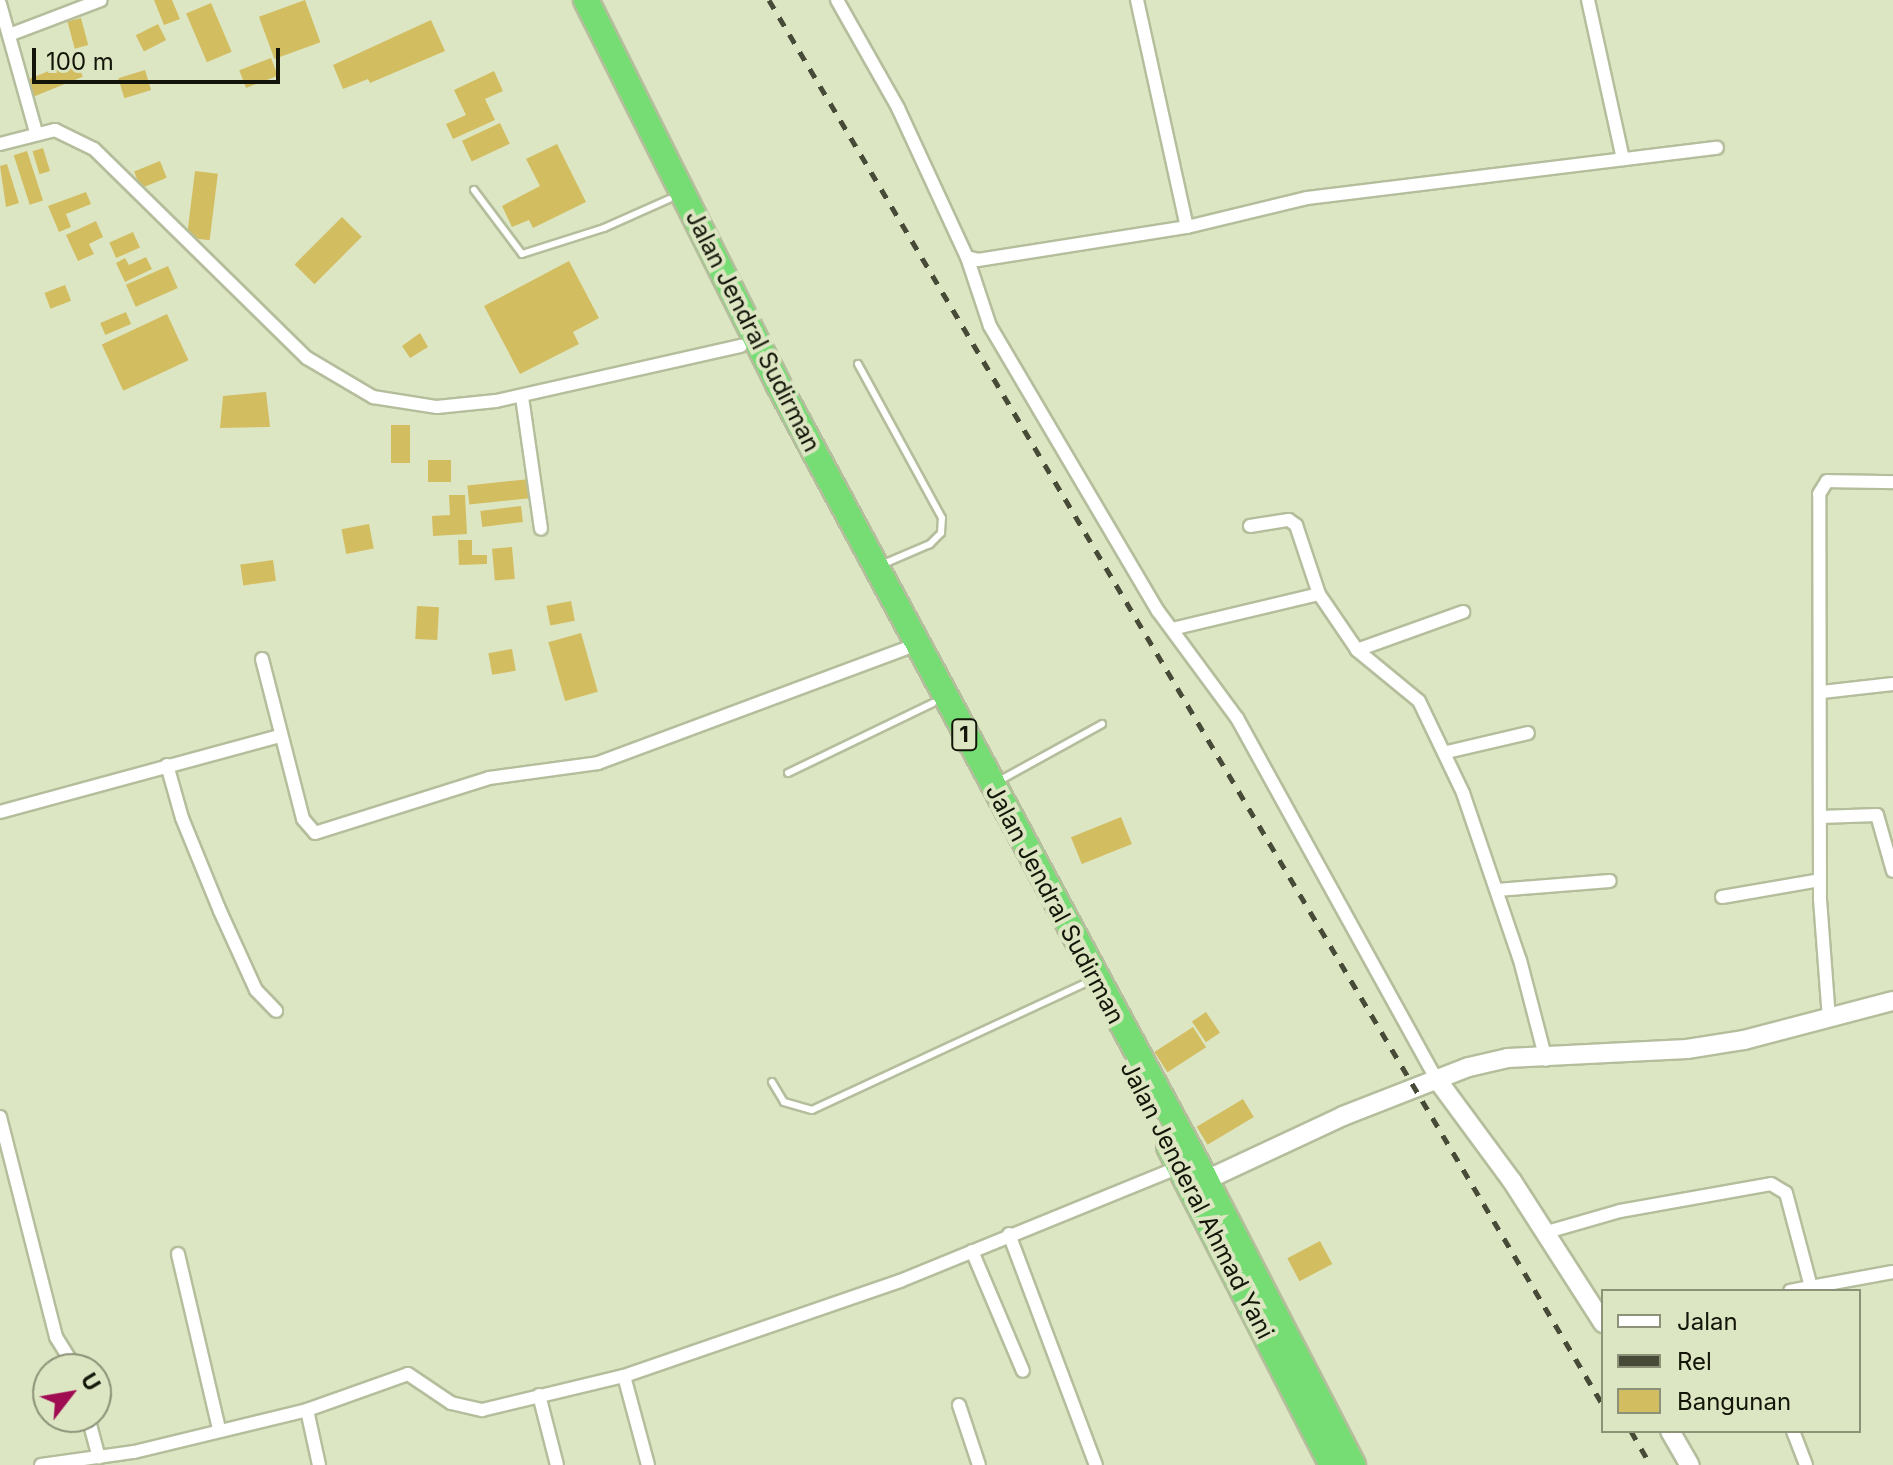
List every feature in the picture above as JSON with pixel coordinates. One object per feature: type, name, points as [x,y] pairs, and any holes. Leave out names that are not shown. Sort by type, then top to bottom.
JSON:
[{"type":"highway","name":"Jalan Jenderal Ahmad Yani","points":[[569,0],[741,346],[1180,1167],[1332,1465]]},
{"type":"highway","name":"Jalan Jendral Sudirman","points":[[586,0],[874,567],[1206,1180],[1353,1465]]},
{"type":"street","points":[[9,35],[101,0]]},
{"type":"street","points":[[837,0],[898,108],[967,257],[990,326],[1172,629],[1237,718],[1436,1078],[1547,1232],[1601,1320]]},
{"type":"street","points":[[1137,0],[1187,227]]},
{"type":"street","points":[[1588,0],[1623,159]]},
{"type":"street","points":[[0,4],[36,132]]},
{"type":"street","points":[[0,144],[36,132],[65,133],[94,149],[307,358],[373,397],[437,407],[522,397],[741,346]]},
{"type":"street","points":[[967,257],[978,260],[1187,227],[1307,198],[1717,148]]},
{"type":"street","points":[[522,397],[541,529]]},
{"type":"street","points":[[1829,1019],[1820,880],[1822,692],[1817,633],[1821,486],[1836,480],[1893,482]]},
{"type":"street","points":[[1250,526],[1289,520],[1296,525],[1304,535],[1319,594],[1357,650],[1419,701],[1447,752],[1497,890],[1546,1060]]},
{"type":"street","points":[[1172,629],[1319,594]]},
{"type":"street","points":[[1357,650],[1463,612]]},
{"type":"street","points":[[262,659],[279,736],[303,819],[315,833],[478,780],[598,763],[904,649]]},
{"type":"street","points":[[1822,692],[1893,684]]},
{"type":"street","points":[[1447,752],[1528,733]]},
{"type":"street","points":[[0,812],[279,736]]},
{"type":"street","points":[[167,765],[182,818],[220,911],[256,990],[276,1011]]},
{"type":"street","points":[[1820,817],[1877,815],[1893,871]]},
{"type":"street","points":[[1722,897],[1820,880]]},
{"type":"street","points":[[1497,890],[1610,881]]},
{"type":"street","points":[[1206,1180],[1436,1078],[1508,1058],[1546,1060],[1687,1049],[1829,1019],[1893,1001]]},
{"type":"street","points":[[0,1117],[56,1337],[66,1353]]},
{"type":"street","points":[[41,1465],[99,1458],[135,1459],[219,1429],[307,1410],[408,1374],[469,1410],[624,1376],[900,1281],[1009,1234],[1180,1167]]},
{"type":"street","points":[[1547,1232],[1620,1211],[1771,1184],[1786,1193],[1811,1287]]},
{"type":"street","points":[[1009,1234],[1096,1465]]},
{"type":"street","points":[[972,1251],[1023,1371]]},
{"type":"street","points":[[178,1254],[219,1429]]},
{"type":"street","points":[[1800,1289],[1893,1272]]},
{"type":"street","points":[[624,1376],[648,1465]]},
{"type":"street","points":[[539,1395],[557,1465]]},
{"type":"street","points":[[959,1405],[979,1465]]},
{"type":"street","points":[[307,1410],[319,1465]]},
{"type":"street","points":[[92,1433],[99,1458]]},
{"type":"street","points":[[1671,1433],[1690,1465]]},
{"type":"street","points":[[1794,1433],[1806,1465]]},
{"type":"lane","points":[[474,190],[522,254],[604,228],[669,199]]},
{"type":"lane","points":[[858,364],[942,518],[941,533],[930,544],[874,567]]},
{"type":"lane","points":[[788,773],[933,703]]},
{"type":"lane","points":[[991,785],[1102,724]]},
{"type":"lane","points":[[772,1082],[784,1102],[812,1110],[1083,984]]},
{"type":"building","points":[[154,0],[172,0],[180,19],[164,25]]},
{"type":"building","points":[[305,0],[320,42],[274,59],[259,17]]},
{"type":"building","points":[[211,3],[232,52],[207,62],[186,14]]},
{"type":"building","points":[[81,18],[88,45],[75,49],[67,22]]},
{"type":"building","points":[[431,20],[445,51],[370,83],[368,79],[343,89],[333,65]]},
{"type":"building","points":[[158,24],[166,40],[144,51],[136,35]]},
{"type":"building","points":[[271,58],[278,76],[246,88],[239,70]]},
{"type":"building","points":[[76,60],[83,77],[31,98],[24,81]]},
{"type":"building","points":[[145,70],[151,90],[124,98],[118,78]]},
{"type":"building","points":[[494,71],[503,91],[485,99],[495,120],[453,139],[446,124],[466,115],[454,90]]},
{"type":"building","points":[[500,123],[510,144],[472,162],[462,141]]},
{"type":"building","points":[[557,144],[586,202],[533,228],[529,220],[512,227],[502,206],[540,186],[526,159]]},
{"type":"building","points":[[43,148],[50,171],[39,174],[32,151]]},
{"type":"building","points":[[27,151],[43,200],[30,205],[14,155]]},
{"type":"building","points":[[160,161],[167,178],[141,188],[134,171]]},
{"type":"building","points":[[7,164],[19,203],[6,207],[0,166]]},
{"type":"building","points":[[195,171],[218,174],[210,240],[187,238]]},
{"type":"building","points":[[86,192],[91,204],[66,214],[71,227],[59,232],[48,206]]},
{"type":"building","points":[[342,217],[362,237],[314,284],[295,264]]},
{"type":"building","points":[[96,221],[103,237],[89,244],[94,254],[78,261],[66,235]]},
{"type":"building","points":[[133,232],[140,248],[116,258],[109,243]]},
{"type":"building","points":[[146,257],[152,269],[125,282],[116,263],[125,258],[129,265]]},
{"type":"building","points":[[569,261],[599,318],[573,332],[579,344],[520,374],[484,306]]},
{"type":"building","points":[[168,266],[178,288],[136,307],[126,285]]},
{"type":"building","points":[[65,285],[71,301],[51,309],[44,293]]},
{"type":"building","points":[[126,312],[131,324],[105,335],[100,323]]},
{"type":"building","points":[[167,314],[189,360],[123,391],[102,344]]},
{"type":"building","points":[[420,333],[428,347],[410,358],[402,346]]},
{"type":"building","points":[[266,392],[270,427],[220,428],[223,396]]},
{"type":"building","points":[[391,425],[410,425],[410,463],[391,463]]},
{"type":"building","points":[[428,460],[451,460],[451,482],[428,482]]},
{"type":"building","points":[[530,479],[532,498],[469,504],[467,486]]},
{"type":"building","points":[[449,495],[465,495],[467,534],[433,536],[432,516],[450,515]]},
{"type":"building","points":[[521,506],[523,522],[482,527],[480,511]]},
{"type":"building","points":[[369,524],[374,549],[346,554],[342,529]]},
{"type":"building","points":[[458,540],[472,540],[472,555],[487,555],[487,564],[459,565]]},
{"type":"building","points":[[512,547],[515,579],[495,581],[492,549]]},
{"type":"building","points":[[273,560],[276,581],[243,585],[240,565]]},
{"type":"building","points":[[571,601],[575,621],[550,625],[546,606]]},
{"type":"building","points":[[417,606],[439,607],[437,640],[415,639]]},
{"type":"building","points":[[581,633],[598,692],[565,701],[548,642]]},
{"type":"building","points":[[512,649],[516,671],[492,675],[488,653]]},
{"type":"building","points":[[1121,817],[1132,844],[1082,864],[1071,837]]},
{"type":"building","points":[[1206,1012],[1220,1033],[1206,1042],[1192,1022]]},
{"type":"building","points":[[1193,1027],[1206,1047],[1167,1072],[1154,1052]]},
{"type":"building","points":[[1243,1099],[1254,1117],[1208,1145],[1197,1127]]},
{"type":"building","points":[[1320,1241],[1332,1264],[1300,1281],[1287,1258]]},
{"type":"railway","points":[[769,0],[1601,1402]]},
{"type":"railway","points":[[1632,1433],[1651,1465]]}]
